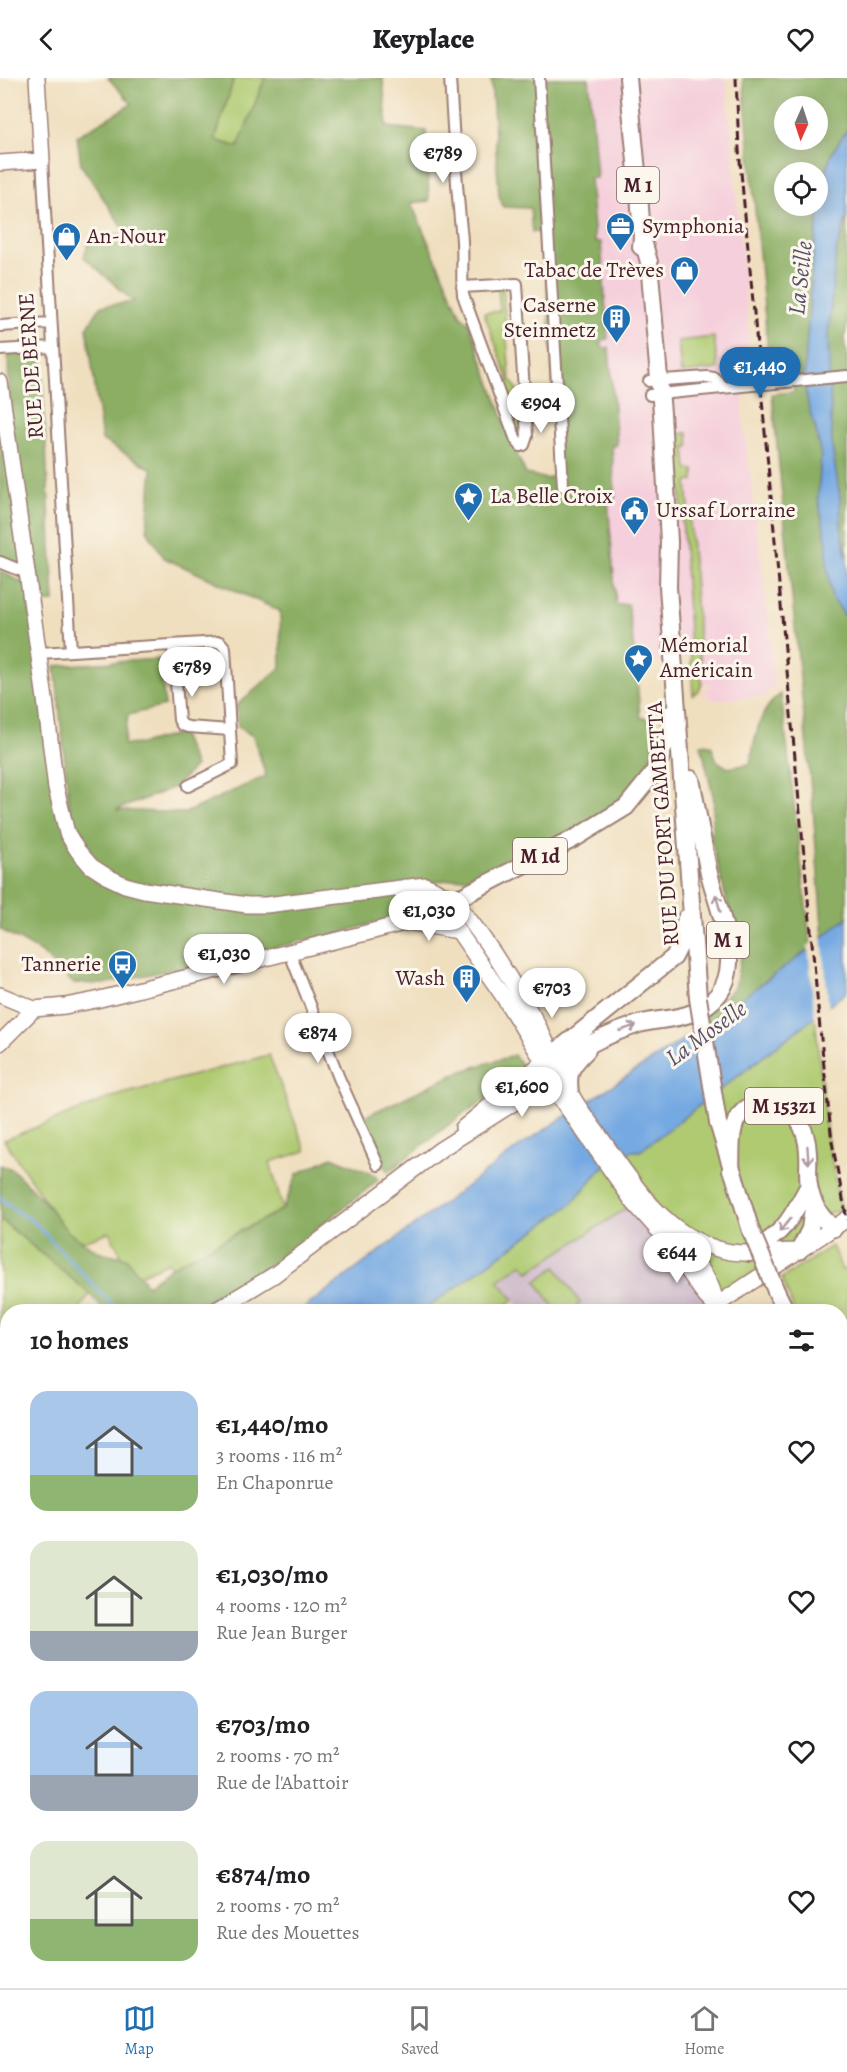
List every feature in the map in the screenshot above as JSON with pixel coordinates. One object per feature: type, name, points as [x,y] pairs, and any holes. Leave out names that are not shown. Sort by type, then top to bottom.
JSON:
[{"type":"main road","name":"RUE DE BERNE","points":[[37,78],[42,160]]},
{"type":"main road","name":"M 1","points":[[628,78],[642,237],[639,257],[655,387],[669,542],[667,571],[672,647]]},
{"type":"main road","points":[[0,163],[42,160]]},
{"type":"main road","points":[[0,388],[39,653],[56,788],[67,833],[91,866],[108,877],[144,890],[247,905],[276,904],[405,886],[425,885],[438,889],[447,903],[458,931],[549,1064],[570,1102],[625,1180],[678,1229],[715,1249],[748,1253],[800,1251]]},
{"type":"main road","name":"RUE DU FORT GAMBETTA","points":[[672,647],[698,998],[718,1124],[751,1231],[782,1304]]},
{"type":"main road","name":"M 1d","points":[[34,1009],[96,1000],[412,919],[586,832],[626,807],[652,775],[665,748],[670,727],[672,647]]},
{"type":"main road","name":"M 1","points":[[441,1149],[478,1114],[549,1064],[639,1024],[691,1014],[708,1005],[722,992],[729,973],[730,952],[709,870],[678,711]]},
{"type":"main road","points":[[405,886],[411,894],[412,919],[458,931]]},
{"type":"main road","name":"M 1","points":[[484,1123],[674,957],[681,942],[690,897]]},
{"type":"main road","points":[[447,903],[472,921],[518,991],[549,1064]]},
{"type":"main road","points":[[0,995],[34,1009],[0,1043]]},
{"type":"main road","name":"M 1","points":[[226,1304],[274,1275],[441,1149],[531,1092],[551,1092],[570,1102],[570,1071],[575,1062],[595,1042]]},
{"type":"main road","name":"M 153z1","points":[[731,1170],[733,1136],[739,1116],[754,1104],[761,1102],[776,1103],[789,1109],[803,1128],[808,1153],[809,1185],[814,1202],[822,1218],[841,1223]]},
{"type":"main road","points":[[625,1180],[634,1203],[666,1239],[710,1304]]},
{"type":"main road","points":[[748,1253],[768,1242],[783,1229],[809,1185]]},
{"type":"main road","name":"M 153z1","points":[[800,1251],[810,1229],[814,1202]]},
{"type":"main road","points":[[720,1304],[841,1223]]},
{"type":"main road","points":[[678,1229],[681,1240],[712,1287],[713,1304]]},
{"type":"street","points":[[450,78],[462,233],[462,287],[463,295],[516,440],[521,446],[524,445],[527,436],[517,284],[462,287]]},
{"type":"street","points":[[539,78],[563,486]]},
{"type":"street","name":"RUE DE BERNE","points":[[42,160],[71,651]]},
{"type":"street","points":[[0,326],[51,323]]},
{"type":"street","points":[[0,350],[52,347]]},
{"type":"street","points":[[655,387],[724,387],[845,376]]},
{"type":"street","points":[[0,561],[27,573]]},
{"type":"street","points":[[39,653],[220,642],[225,648],[232,764],[188,786]]},
{"type":"street","points":[[173,645],[179,720],[182,725],[230,730]]},
{"type":"street","points":[[289,951],[339,1078],[378,1166]]},
{"type":"shaded area","name":"Caserne Steinmetz","points":[[589,78],[726,78],[749,334],[742,374],[744,396],[742,411],[770,632],[774,688],[766,689],[767,696],[710,700],[710,694],[703,694],[702,690],[710,689],[709,683],[702,683],[700,654],[636,665],[628,605],[616,605],[602,499],[612,446],[616,445],[609,348],[601,345],[603,340],[608,339],[600,242],[595,242],[590,178],[597,177]]},
{"type":"shaded area","points":[[634,1203],[713,1304],[516,1304],[498,1281],[523,1264],[529,1272]]},
{"type":"green space","points":[[108,78],[234,78],[215,140],[238,147],[265,78],[383,78],[387,127],[426,131],[429,201],[411,203],[461,316],[469,323],[512,443],[526,474],[547,479],[559,474],[544,233],[532,232],[530,208],[503,207],[499,195],[491,78],[589,78],[597,178],[590,178],[595,242],[601,242],[608,339],[603,340],[601,345],[609,348],[617,445],[612,446],[615,498],[608,500],[616,605],[628,604],[640,717],[653,720],[657,726],[649,767],[623,802],[569,834],[477,876],[421,884],[407,911],[336,934],[104,984],[73,983],[42,953],[0,929],[0,571],[31,587],[31,571],[0,558],[0,394],[9,390],[8,355],[41,352],[54,602],[28,603],[72,830],[55,666],[159,659],[165,706],[128,715],[124,745],[141,744],[181,733],[195,766],[175,787],[116,810],[185,813],[266,776],[253,736],[238,727],[236,706],[281,667],[280,611],[164,558],[147,530],[152,469],[102,440],[87,328],[101,306],[134,302],[84,257],[89,240],[127,234],[81,165],[77,136],[132,104]]},
{"type":"green space","points":[[234,78],[265,78],[238,147],[215,140]]},
{"type":"green space","points":[[743,78],[847,78],[847,129],[831,155],[828,165],[828,162],[774,162],[774,216],[818,216],[804,380],[821,456],[818,498],[827,544],[827,564],[832,598],[847,618],[847,917],[823,939],[813,809],[772,394],[794,392],[792,371],[770,373]]},
{"type":"green space","points":[[847,216],[847,326],[844,343],[847,352],[847,560],[832,447],[828,336],[836,252]]},
{"type":"green space","points":[[498,287],[503,287],[510,378],[520,395],[522,437],[520,437],[507,399],[508,378],[484,313],[500,311]]},
{"type":"green space","points":[[714,337],[718,369],[681,373],[678,341]]},
{"type":"green space","points":[[688,433],[689,447],[685,447],[687,469],[694,470],[694,481],[687,482],[702,683],[693,695],[677,434]]},
{"type":"green space","points":[[781,694],[811,948],[701,1028],[701,1018],[735,987],[741,957],[711,839],[714,800],[701,744],[711,745],[717,761],[728,768],[750,764],[762,716],[773,700]]},
{"type":"green space","points":[[815,1017],[827,1136],[841,1210],[829,1213],[802,1230],[772,1269],[718,1304],[713,1304],[634,1203],[529,1272],[522,1264],[498,1281],[514,1300],[508,1304],[433,1304],[570,1205],[602,1168],[631,1151],[640,1151]]},
{"type":"green space","points":[[269,1055],[306,1151],[270,1162],[283,1209],[171,1267],[168,1262],[133,1278],[109,1232],[86,1240],[72,1241],[4,1140],[112,1097]]},
{"type":"green space","points":[[514,1055],[523,1067],[493,1095],[464,1113],[388,1172],[357,1120],[459,1072]]},
{"type":"green space","points":[[332,1157],[375,1175],[378,1180],[278,1260],[203,1304],[98,1304],[90,1294],[0,1219],[0,1165],[12,1169],[43,1200],[67,1231],[97,1251],[126,1258],[147,1285],[171,1267],[283,1209],[297,1174]]},
{"type":"green space","points":[[0,1219],[90,1294],[83,1304],[0,1304]]},
{"type":"green space","points":[[832,1246],[842,1270],[847,1269],[847,1304],[791,1304],[782,1278]]},
{"type":"green space","points":[[556,1267],[580,1303],[551,1304],[536,1281]]},
{"type":"water","points":[[847,129],[847,216],[836,252],[828,336],[832,447],[847,560],[847,618],[832,598],[827,564],[827,544],[818,498],[821,456],[804,380],[813,257],[818,216],[828,216],[828,165],[831,155]]},
{"type":"water","name":"La Moselle","points":[[847,917],[847,992],[640,1151],[631,1151],[602,1168],[570,1205],[433,1304],[309,1304],[524,1143],[701,1028],[811,948]]},
{"type":"pier","points":[[822,935],[829,1010],[815,1021],[808,946]]},
{"type":"waterway","points":[[0,1197],[16,1211],[33,1221],[111,1304]]},
{"type":"railway","points":[[736,78],[739,150],[820,1029],[832,1142],[847,1220]]},
{"type":"place","name":"Symphonia","points":[[621,252]]},
{"type":"place","name":"An-Nour","points":[[66,262]]},
{"type":"place","name":"Tabac de Trèves","points":[[685,296]]},
{"type":"place","name":"Caserne Steinmetz","points":[[617,344]]},
{"type":"place","name":"La Belle Croix","points":[[469,522]]},
{"type":"place","name":"Urssaf Lorraine","points":[[635,536]]},
{"type":"place","name":"Mémorial Américain","points":[[639,684]]},
{"type":"place","name":"Tannerie","points":[[122,990]]},
{"type":"place","name":"Wash","points":[[466,1004]]},
{"type":"water label","name":"La Seille","points":[[800,278]]}]
